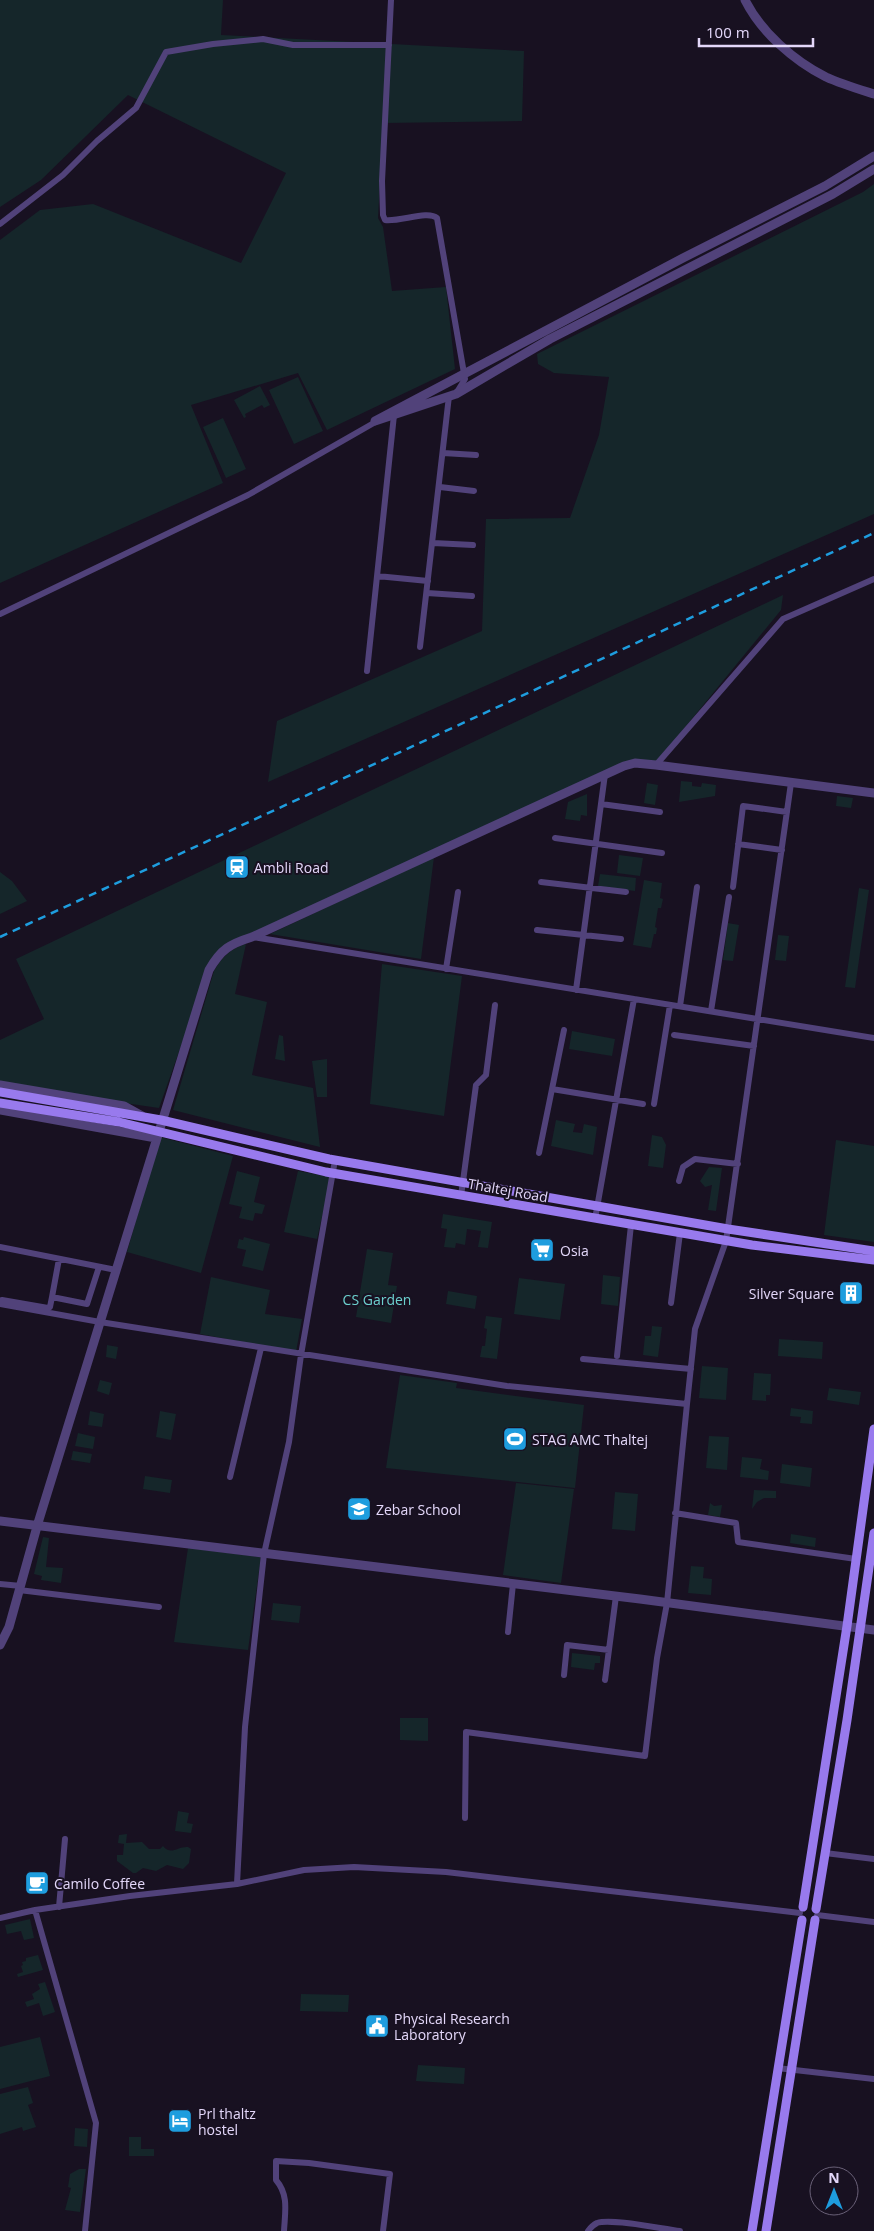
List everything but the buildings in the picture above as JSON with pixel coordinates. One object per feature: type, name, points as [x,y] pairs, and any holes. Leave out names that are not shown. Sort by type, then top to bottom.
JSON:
[{"type":"main road","name":"Thaltej Road","points":[[0,1092],[142,1116],[335,1160],[728,1229],[874,1251]]},
{"type":"main road","name":"Thaltej Road","points":[[0,1103],[119,1122],[142,1127],[157,1135],[332,1173],[726,1241],[874,1260]]},
{"type":"main road","points":[[752,2231],[847,1626],[874,1429]]},
{"type":"main road","points":[[766,2231],[861,1628],[874,1533]]},
{"type":"main road","points":[[802,1913],[809,1906],[816,1915]]},
{"type":"main road","points":[[802,1913],[807,1922],[816,1915]]},
{"type":"street","points":[[391,0],[382,181],[383,215],[386,220],[391,221],[409,219],[426,214],[434,215],[438,218],[465,379],[453,395],[443,454],[420,647]]},
{"type":"street","points":[[745,0],[751,13],[785,50],[826,77],[874,94]]},
{"type":"street","points":[[0,224],[63,175],[97,141],[136,108],[166,52],[213,44],[263,40],[293,45],[389,45]]},
{"type":"street","points":[[0,614],[248,495],[375,421],[683,258],[825,186],[874,156]]},
{"type":"street","points":[[375,421],[453,395],[550,339],[833,194],[874,169]]},
{"type":"street","points":[[825,186],[833,194]]},
{"type":"street","points":[[683,258],[689,268]]},
{"type":"street","points":[[375,421],[453,395]]},
{"type":"street","points":[[367,671],[394,415]]},
{"type":"street","points":[[443,454],[476,456]]},
{"type":"street","points":[[440,487],[474,491]]},
{"type":"street","points":[[433,543],[472,545]]},
{"type":"street","points":[[377,576],[428,581]]},
{"type":"street","points":[[656,765],[783,619],[874,579]]},
{"type":"street","points":[[427,593],[472,596]]},
{"type":"street","points":[[0,1645],[9,1627],[36,1527],[161,1120],[209,970],[219,954],[233,943],[252,937],[606,774],[635,763],[874,793]]},
{"type":"street","points":[[576,990],[606,774]]},
{"type":"street","points":[[465,1818],[466,1732],[645,1756],[656,1658],[667,1603],[695,1329],[726,1241],[791,783]]},
{"type":"street","points":[[601,804],[660,812]]},
{"type":"street","points":[[733,887],[743,806],[787,812]]},
{"type":"street","points":[[555,838],[662,853]]},
{"type":"street","points":[[738,844],[782,850]]},
{"type":"street","points":[[541,882],[626,892]]},
{"type":"street","points":[[680,1006],[697,887]]},
{"type":"street","points":[[446,969],[458,892]]},
{"type":"street","points":[[711,1011],[729,897]]},
{"type":"street","points":[[538,930],[621,939]]},
{"type":"street","points":[[252,937],[874,1038]]},
{"type":"street","points":[[594,1218],[634,999]]},
{"type":"street","points":[[654,1104],[670,1004]]},
{"type":"street","points":[[461,1196],[476,1085],[486,1075],[495,1005]]},
{"type":"street","points":[[538,1153],[564,1030]]},
{"type":"street","points":[[674,1035],[754,1046]]},
{"type":"street","points":[[0,1084],[124,1106],[142,1116]]},
{"type":"street","points":[[552,1089],[643,1104]]},
{"type":"street","points":[[0,1110],[157,1135]]},
{"type":"street","points":[[679,1181],[683,1167],[695,1159],[738,1164]]},
{"type":"street","points":[[236,1884],[245,1727],[264,1554],[289,1442],[301,1355],[335,1160]]},
{"type":"street","points":[[617,1356],[631,1225]]},
{"type":"street","points":[[671,1303],[680,1233]]},
{"type":"street","points":[[0,1247],[116,1270]]},
{"type":"street","points":[[0,1300],[50,1307],[59,1259]]},
{"type":"street","points":[[52,1296],[87,1304],[100,1267]]},
{"type":"street","points":[[0,1304],[301,1355],[508,1386],[687,1404]]},
{"type":"street","points":[[230,1477],[261,1348]]},
{"type":"street","points":[[583,1359],[691,1369]]},
{"type":"street","points":[[675,1513],[736,1523],[738,1542],[856,1559]]},
{"type":"street","points":[[0,1521],[36,1527],[616,1596],[874,1630]]},
{"type":"street","points":[[0,1584],[159,1607]]},
{"type":"street","points":[[508,1632],[513,1584]]},
{"type":"street","points":[[605,1680],[616,1596]]},
{"type":"street","points":[[564,1674],[567,1645],[609,1650]]},
{"type":"street","points":[[59,1907],[65,1839]]},
{"type":"street","points":[[825,1853],[874,1859]]},
{"type":"street","points":[[0,1918],[35,1910],[130,1896],[236,1884],[304,1870],[354,1867],[446,1872],[802,1913]]},
{"type":"street","points":[[35,1910],[96,2123],[85,2231]]},
{"type":"street","points":[[816,1915],[874,1922]]},
{"type":"street","points":[[778,2068],[874,2079]]},
{"type":"street","points":[[284,2231],[286,2204],[283,2189],[276,2180],[276,2161],[309,2163],[390,2174],[383,2231]]},
{"type":"street","points":[[588,2231],[591,2226],[598,2222],[615,2222],[680,2231]]},
{"type":"green space","points":[[0,0],[223,0],[221,35],[524,51],[522,121],[383,123],[378,218],[383,227],[392,291],[446,287],[455,369],[327,430],[298,373],[191,405],[223,483],[0,583],[0,240],[40,210],[93,204],[241,263],[286,173],[128,95],[41,180],[0,207]]},
{"type":"green space","points":[[874,184],[874,514],[268,782],[277,721],[482,631],[486,519],[570,518],[599,435],[609,377],[554,373],[538,364],[537,354],[863,192]]},
{"type":"green space","points":[[298,377],[323,431],[294,444],[269,390]]},
{"type":"green space","points":[[260,386],[270,405],[264,408],[262,405],[245,414],[246,417],[244,418],[234,400]]},
{"type":"green space","points":[[223,418],[246,469],[226,478],[203,427]]},
{"type":"green space","points":[[783,595],[781,610],[655,764],[635,762],[233,942],[208,970],[159,1108],[0,1085],[0,1040],[44,1019],[16,959]]},
{"type":"green space","points":[[681,781],[692,782],[692,786],[701,787],[702,783],[716,785],[715,796],[679,802]]},
{"type":"green space","points":[[647,783],[658,785],[655,805],[644,803]]},
{"type":"green space","points":[[587,794],[587,816],[581,815],[580,821],[565,819],[568,802]]},
{"type":"green space","points":[[837,796],[853,798],[851,808],[836,806]]},
{"type":"green space","points":[[619,855],[643,858],[640,876],[617,873]]},
{"type":"green space","points":[[434,857],[421,959],[270,934]]},
{"type":"green space","points":[[0,872],[12,881],[27,901],[0,914]]},
{"type":"green space","points":[[600,874],[636,878],[635,891],[598,886]]},
{"type":"green space","points":[[644,880],[662,883],[660,898],[663,899],[661,908],[658,908],[655,927],[657,928],[656,934],[654,934],[651,948],[633,945]]},
{"type":"green space","points":[[859,888],[869,890],[855,988],[845,987]]},
{"type":"green space","points":[[728,923],[739,925],[733,961],[723,960]]},
{"type":"green space","points":[[778,935],[789,936],[786,961],[775,960]]},
{"type":"green space","points":[[246,944],[235,994],[267,1002],[252,1075],[313,1088],[320,1147],[173,1110],[214,971],[227,954],[235,948]]},
{"type":"green space","points":[[382,964],[462,976],[444,1116],[370,1104]]},
{"type":"green space","points":[[572,1031],[615,1039],[612,1056],[569,1049]]},
{"type":"green space","points":[[279,1035],[283,1036],[285,1061],[275,1059]]},
{"type":"green space","points":[[327,1059],[327,1097],[317,1097],[312,1061]]},
{"type":"green space","points":[[556,1120],[575,1124],[573,1132],[582,1133],[584,1124],[597,1127],[593,1155],[551,1146]]},
{"type":"green space","points":[[652,1135],[662,1137],[666,1145],[663,1168],[648,1166]]},
{"type":"green space","points":[[160,1137],[233,1156],[201,1273],[127,1252]]},
{"type":"green space","points":[[836,1140],[874,1146],[874,1242],[824,1235]]},
{"type":"green space","points":[[709,1167],[722,1168],[716,1211],[708,1210],[712,1185],[705,1187],[700,1181]]},
{"type":"green space","points":[[237,1171],[260,1177],[254,1202],[265,1205],[262,1214],[255,1213],[253,1221],[239,1218],[242,1207],[229,1204]]},
{"type":"green space","points":[[298,1171],[331,1177],[317,1239],[284,1232]]},
{"type":"green space","points":[[443,1214],[492,1222],[488,1248],[478,1247],[481,1231],[467,1229],[465,1245],[456,1243],[455,1248],[444,1247],[447,1229],[441,1228]]},
{"type":"green space","points":[[244,1237],[270,1244],[263,1271],[242,1266],[246,1250],[237,1248],[239,1239],[243,1240]]},
{"type":"green space","name":"CS Garden","points":[[367,1249],[393,1253],[388,1285],[397,1286],[391,1323],[356,1317]]},
{"type":"green space","points":[[603,1275],[620,1277],[618,1306],[601,1304]]},
{"type":"green space","points":[[211,1277],[270,1290],[265,1314],[302,1319],[296,1352],[200,1334]]},
{"type":"green space","points":[[519,1278],[565,1284],[560,1320],[514,1314]]},
{"type":"green space","points":[[448,1291],[477,1296],[475,1309],[446,1304]]},
{"type":"green space","points":[[486,1316],[502,1318],[497,1359],[480,1357],[482,1346],[485,1346],[487,1329],[484,1328]]},
{"type":"green space","points":[[652,1326],[662,1327],[658,1357],[643,1355],[645,1336],[651,1336]]},
{"type":"green space","points":[[779,1339],[823,1342],[822,1359],[778,1356]]},
{"type":"green space","points":[[107,1345],[118,1347],[116,1359],[106,1357]]},
{"type":"green space","points":[[702,1366],[728,1368],[726,1400],[699,1398]]},
{"type":"green space","points":[[754,1373],[771,1374],[770,1395],[766,1395],[766,1401],[752,1400]]},
{"type":"green space","name":"STAG AMC Thaltej","points":[[400,1375],[457,1383],[456,1388],[584,1405],[575,1488],[386,1468]]},
{"type":"green space","points":[[100,1380],[112,1383],[109,1395],[97,1391]]},
{"type":"green space","points":[[829,1388],[861,1392],[859,1405],[827,1400]]},
{"type":"green space","points":[[791,1408],[813,1411],[812,1424],[800,1423],[801,1417],[790,1416]]},
{"type":"green space","points":[[90,1411],[104,1414],[102,1427],[88,1425]]},
{"type":"green space","points":[[160,1411],[176,1414],[171,1440],[156,1437]]},
{"type":"green space","points":[[78,1433],[95,1437],[93,1449],[75,1446]]},
{"type":"green space","points":[[709,1436],[729,1437],[727,1470],[706,1468]]},
{"type":"green space","points":[[73,1451],[92,1454],[90,1463],[71,1460]]},
{"type":"green space","points":[[742,1457],[762,1459],[760,1469],[769,1471],[768,1480],[740,1477]]},
{"type":"green space","points":[[782,1464],[812,1468],[810,1487],[780,1483]]},
{"type":"green space","points":[[145,1476],[172,1480],[170,1493],[143,1489]]},
{"type":"green space","points":[[516,1483],[574,1489],[561,1583],[503,1575]]},
{"type":"green space","points":[[754,1490],[776,1491],[776,1498],[764,1498],[757,1502],[752,1509]]},
{"type":"green space","points":[[615,1492],[638,1494],[635,1531],[612,1529]]},
{"type":"green space","points":[[710,1503],[714,1506],[722,1505],[720,1517],[708,1515]]},
{"type":"green space","points":[[791,1534],[816,1538],[815,1547],[790,1543]]},
{"type":"green space","points":[[43,1537],[49,1538],[46,1567],[63,1568],[61,1583],[41,1580],[42,1576],[34,1574]]},
{"type":"green space","points":[[188,1548],[261,1557],[248,1650],[174,1642]]},
{"type":"green space","points":[[691,1566],[704,1567],[703,1578],[712,1579],[711,1595],[688,1593]]},
{"type":"green space","points":[[273,1603],[301,1606],[299,1623],[271,1620]]},
{"type":"green space","points":[[572,1653],[600,1656],[600,1663],[595,1663],[594,1670],[571,1667]]},
{"type":"green space","points":[[400,1718],[428,1718],[428,1741],[400,1740]]},
{"type":"green space","points":[[178,1811],[189,1813],[187,1823],[193,1824],[191,1833],[175,1831]]},
{"type":"green space","points":[[127,1834],[126,1843],[142,1842],[149,1849],[160,1849],[163,1846],[169,1850],[188,1847],[191,1849],[189,1863],[183,1869],[167,1865],[156,1871],[143,1868],[133,1873],[117,1861],[117,1855],[123,1855],[124,1844],[118,1843],[119,1835]]},
{"type":"green space","points":[[30,1919],[34,1938],[24,1940],[21,1931],[7,1934],[5,1925]]},
{"type":"green space","points":[[38,1955],[43,1970],[18,1977],[17,1974],[23,1972],[22,1962],[26,1961],[26,1958]]},
{"type":"green space","points":[[45,1982],[55,2012],[43,2016],[39,2003],[27,2007],[25,2002],[34,1999],[32,1994],[40,1989],[38,1984]]},
{"type":"green space","points":[[301,1994],[349,1995],[348,2012],[300,2011]]},
{"type":"green space","points":[[40,2037],[50,2076],[0,2089],[0,2047]]},
{"type":"green space","points":[[418,2065],[465,2068],[464,2084],[416,2081]]},
{"type":"green space","points":[[28,2087],[33,2103],[28,2105],[36,2127],[23,2131],[22,2127],[0,2134],[0,2094]]},
{"type":"green space","points":[[75,2128],[88,2129],[87,2147],[74,2146]]},
{"type":"green space","points":[[129,2137],[141,2137],[141,2149],[154,2149],[154,2156],[129,2156]]},
{"type":"green space","points":[[79,2169],[86,2169],[80,2212],[65,2210],[71,2188],[68,2187],[70,2174]]},
{"type":"railway","points":[[0,937],[874,533]]},
{"type":"place","name":"Ambli Road","points":[[237,867]]},
{"type":"place","name":"Osia","points":[[542,1250]]},
{"type":"place","name":"Silver Square","points":[[851,1293]]},
{"type":"place","name":"STAG AMC Thaltej","points":[[515,1439]]},
{"type":"place","name":"Zebar School","points":[[359,1509]]},
{"type":"place","name":"Camilo Coffee","points":[[37,1883]]},
{"type":"place","name":"Physical Research Laboratory","points":[[377,2026]]},
{"type":"place","name":"Prl thaltz hostel","points":[[180,2121]]}]
